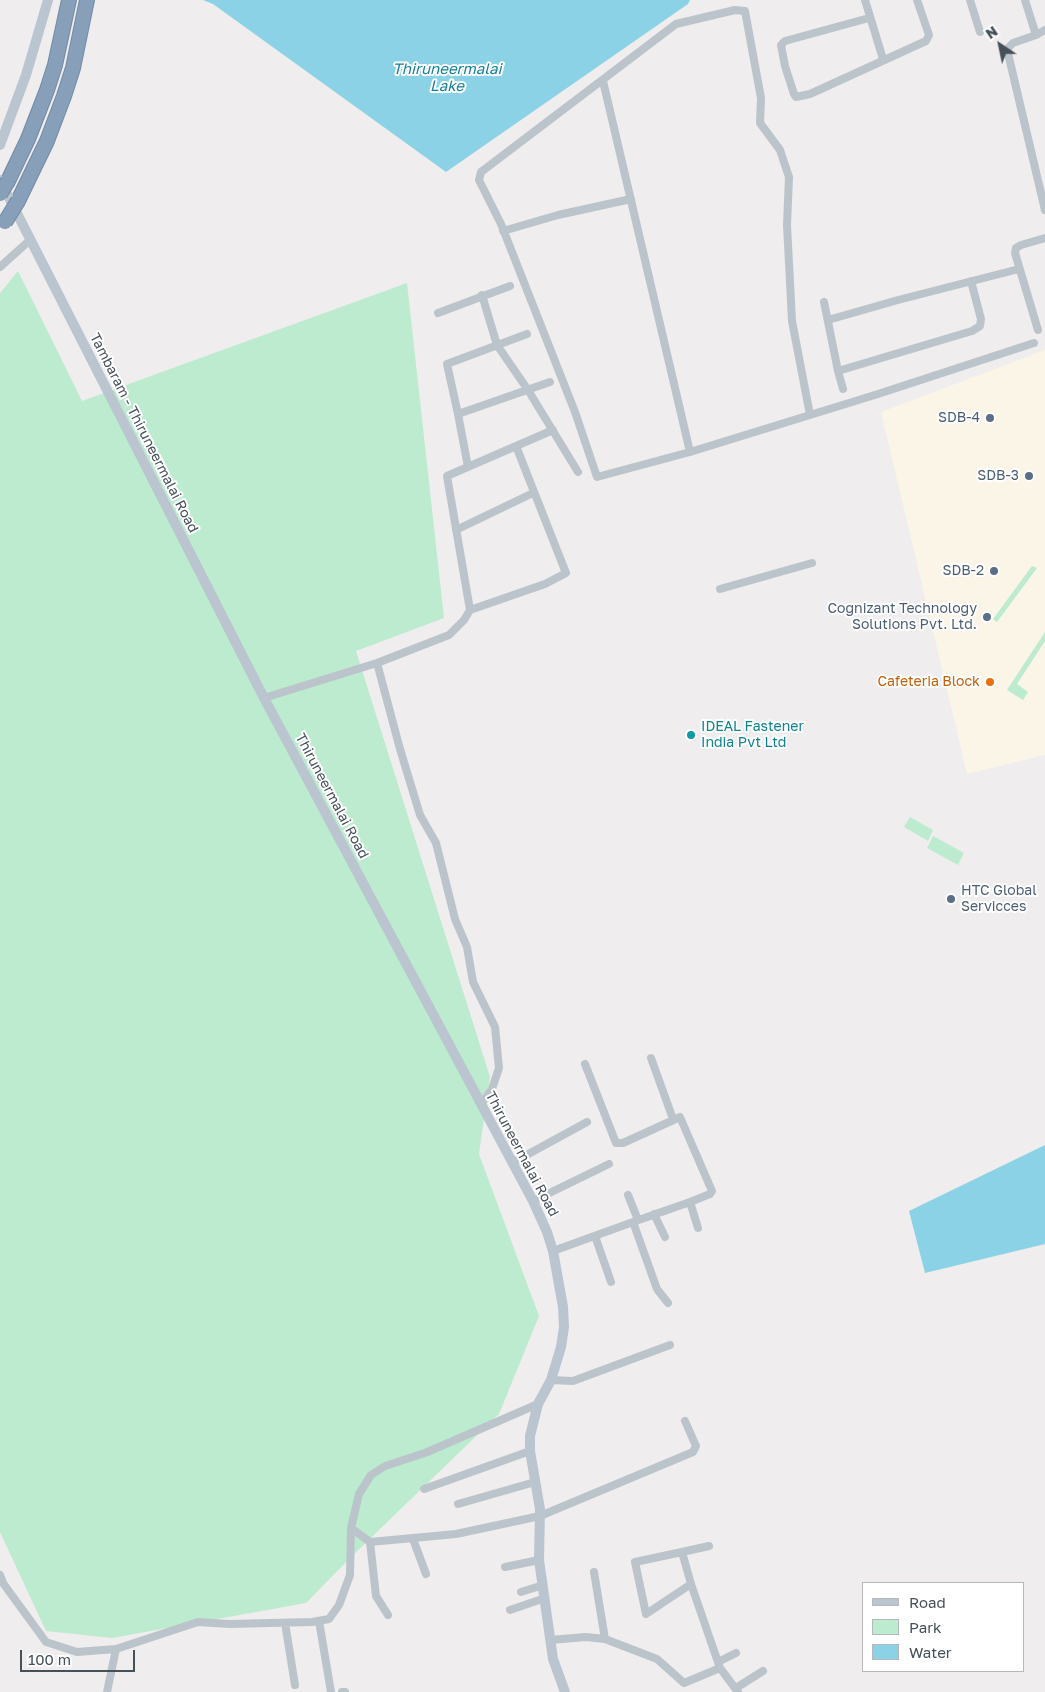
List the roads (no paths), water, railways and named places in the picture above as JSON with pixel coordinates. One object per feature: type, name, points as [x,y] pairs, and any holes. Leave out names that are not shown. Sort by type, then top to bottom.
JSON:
[{"type":"highway","points":[[0,194],[4,181],[28,139],[47,90],[69,0]]},
{"type":"highway","points":[[2,226],[18,201],[47,141],[73,68],[88,0]]},
{"type":"street","points":[[0,145],[26,75],[48,0]]},
{"type":"street","points":[[865,0],[883,59]]},
{"type":"street","points":[[869,18],[785,41],[781,45],[796,97],[810,94],[928,39],[929,35],[918,0]]},
{"type":"street","points":[[970,0],[980,32]]},
{"type":"street","points":[[1025,0],[1036,35]]},
{"type":"street","points":[[810,415],[792,321],[786,225],[788,177],[780,150],[760,123],[761,98],[745,11],[735,10],[676,24],[481,172],[479,180],[503,231],[575,412],[597,477],[690,452],[810,415],[1034,343]]},
{"type":"street","points":[[1045,30],[1012,43],[1007,49],[1045,210]]},
{"type":"street","points":[[602,80],[690,452]]},
{"type":"street","name":"Tambaram - Thiruneermalai Road","points":[[4,181],[30,240],[264,698]]},
{"type":"street","points":[[503,231],[558,215],[631,199]]},
{"type":"street","points":[[1038,330],[1015,252],[1016,248],[1045,238]]},
{"type":"street","points":[[0,267],[30,240]]},
{"type":"street","points":[[828,320],[971,281],[1019,270]]},
{"type":"street","points":[[838,371],[972,331],[980,326],[981,319],[971,281]]},
{"type":"street","points":[[438,314],[482,295],[510,286]]},
{"type":"street","points":[[482,295],[497,346],[528,390],[578,472]]},
{"type":"street","points":[[824,302],[843,389]]},
{"type":"street","points":[[468,467],[447,364],[527,334]]},
{"type":"street","points":[[458,414],[550,382]]},
{"type":"street","points":[[470,610],[448,476],[553,430]]},
{"type":"street","points":[[264,698],[377,663],[449,635],[464,620],[470,610],[545,584],[566,573],[516,446]]},
{"type":"street","points":[[456,530],[533,493]]},
{"type":"street","points":[[720,589],[812,563]]},
{"type":"street","points":[[377,663],[420,815],[436,843],[455,920],[467,947],[474,982],[496,1027],[499,1068],[492,1089],[481,1104]]},
{"type":"street","name":"Thiruneermalai Road","points":[[264,698],[533,1201],[547,1232],[563,1307],[564,1327],[561,1347],[551,1380],[538,1404],[530,1436],[530,1451],[540,1516],[539,1560],[550,1640],[553,1659],[565,1692]]},
{"type":"street","points":[[651,1058],[673,1119]]},
{"type":"street","points":[[552,1252],[690,1202],[710,1194],[712,1189],[682,1118],[673,1119],[623,1144],[616,1143],[585,1064]]},
{"type":"street","points":[[512,1163],[587,1122]]},
{"type":"street","points":[[533,1201],[609,1164]]},
{"type":"street","points":[[628,1195],[657,1289],[668,1303]]},
{"type":"street","points":[[690,1202],[698,1228]]},
{"type":"street","points":[[654,1214],[664,1237]]},
{"type":"street","points":[[595,1236],[611,1282]]},
{"type":"street","points":[[551,1380],[574,1380],[670,1345]]},
{"type":"street","points":[[0,1576],[3,1583],[46,1642],[77,1652],[116,1649],[198,1622],[229,1624],[284,1623],[328,1619],[335,1613],[339,1605],[350,1575],[351,1528],[359,1494],[371,1475],[385,1466],[425,1453],[538,1404]]},
{"type":"street","points":[[351,1528],[370,1542],[456,1534],[540,1516],[693,1452],[696,1446],[685,1421]]},
{"type":"street","points":[[424,1489],[530,1451]]},
{"type":"street","points":[[458,1504],[535,1482]]},
{"type":"street","points":[[413,1539],[426,1574]]},
{"type":"street","points":[[370,1542],[376,1596],[388,1615]]},
{"type":"street","points":[[691,1584],[646,1614],[635,1562],[709,1546]]},
{"type":"street","points":[[682,1552],[719,1665],[737,1690],[763,1671]]},
{"type":"street","points":[[505,1567],[539,1560]]},
{"type":"street","points":[[594,1572],[605,1639]]},
{"type":"street","points":[[520,1592],[543,1585]]},
{"type":"street","points":[[510,1610],[544,1598]]},
{"type":"street","points":[[319,1621],[331,1692]]},
{"type":"street","points":[[284,1623],[295,1684]]},
{"type":"street","points":[[550,1640],[586,1637],[605,1639],[657,1659],[684,1683],[719,1665],[736,1653]]},
{"type":"street","points":[[107,1692],[116,1649]]},
{"type":"water","name":"Thiruneermalai Lake","points":[[203,0],[690,0],[688,4],[446,172],[213,4]]},
{"type":"water","points":[[1045,1145],[1045,1244],[925,1273],[909,1211]]},
{"type":"place","name":"SDB-4","points":[[990,418]]},
{"type":"place","name":"SDB-3","points":[[1029,476]]},
{"type":"place","name":"SDB-2","points":[[994,571]]},
{"type":"place","name":"Cognizant Technology Solutions Pvt. Ltd.","points":[[987,617]]},
{"type":"place","name":"Cafeteria Block","points":[[990,682]]},
{"type":"place","name":"IDEAL Fastener India Pvt Ltd","points":[[691,735]]},
{"type":"place","name":"HTC Global Servicces","points":[[951,899]]}]
